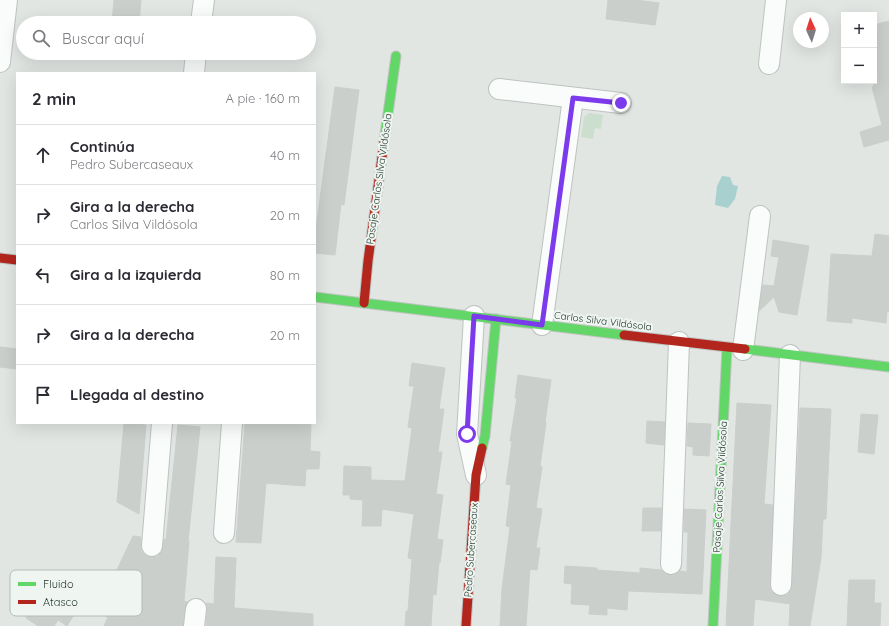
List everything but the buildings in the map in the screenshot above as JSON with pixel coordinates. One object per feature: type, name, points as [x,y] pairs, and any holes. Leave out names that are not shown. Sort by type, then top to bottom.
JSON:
[{"type":"street","points":[[0,62],[8,0]]},
{"type":"street","points":[[202,16],[204,0]]},
{"type":"street","points":[[769,64],[776,0]]},
{"type":"street","name":"Pasaje Carlos Silva Vildósola","points":[[364,303],[368,261],[396,56]]},
{"type":"street","points":[[194,72],[195,60]]},
{"type":"street","points":[[499,89],[621,103]]},
{"type":"street","points":[[542,325],[573,98]]},
{"type":"street","name":"Pasaje Carlos Silva Vildósola","points":[[713,626],[735,349],[760,216]]},
{"type":"street","points":[[0,258],[16,260]]},
{"type":"street","name":"Carlos Silva Vildósola","points":[[316,297],[889,367]]},
{"type":"street","name":"Pedro Subercaseaux","points":[[474,316],[467,434],[476,475]]},
{"type":"street","name":"Pedro Subercaseaux","points":[[466,626],[476,475],[485,436],[496,319]]},
{"type":"street","points":[[671,564],[679,342]]},
{"type":"street","points":[[781,585],[790,355]]},
{"type":"street","points":[[152,546],[162,424]]},
{"type":"street","points":[[224,533],[232,424]]},
{"type":"green space","points":[[589,113],[603,115],[601,129],[595,128],[593,139],[581,137],[584,117]]},
{"type":"water","points":[[722,176],[730,177],[733,185],[738,186],[735,199],[728,208],[715,205],[717,186]]},
{"type":"traffic: fast","points":[[384,142],[396,56]]},
{"type":"traffic: fast","points":[[316,297],[624,335]]},
{"type":"traffic: fast","points":[[482,448],[485,436],[496,319]]},
{"type":"traffic: fast","points":[[713,626],[727,348]]},
{"type":"traffic: fast","points":[[745,349],[889,367]]},
{"type":"traffic: jam","points":[[364,303],[368,261],[384,142]]},
{"type":"traffic: jam","points":[[0,258],[16,260]]},
{"type":"traffic: jam","points":[[624,335],[745,349]]},
{"type":"traffic: jam","points":[[466,626],[476,475],[482,448]]},
{"type":"route","points":[[467,434],[474,316],[542,325],[573,98],[621,103]]}]
